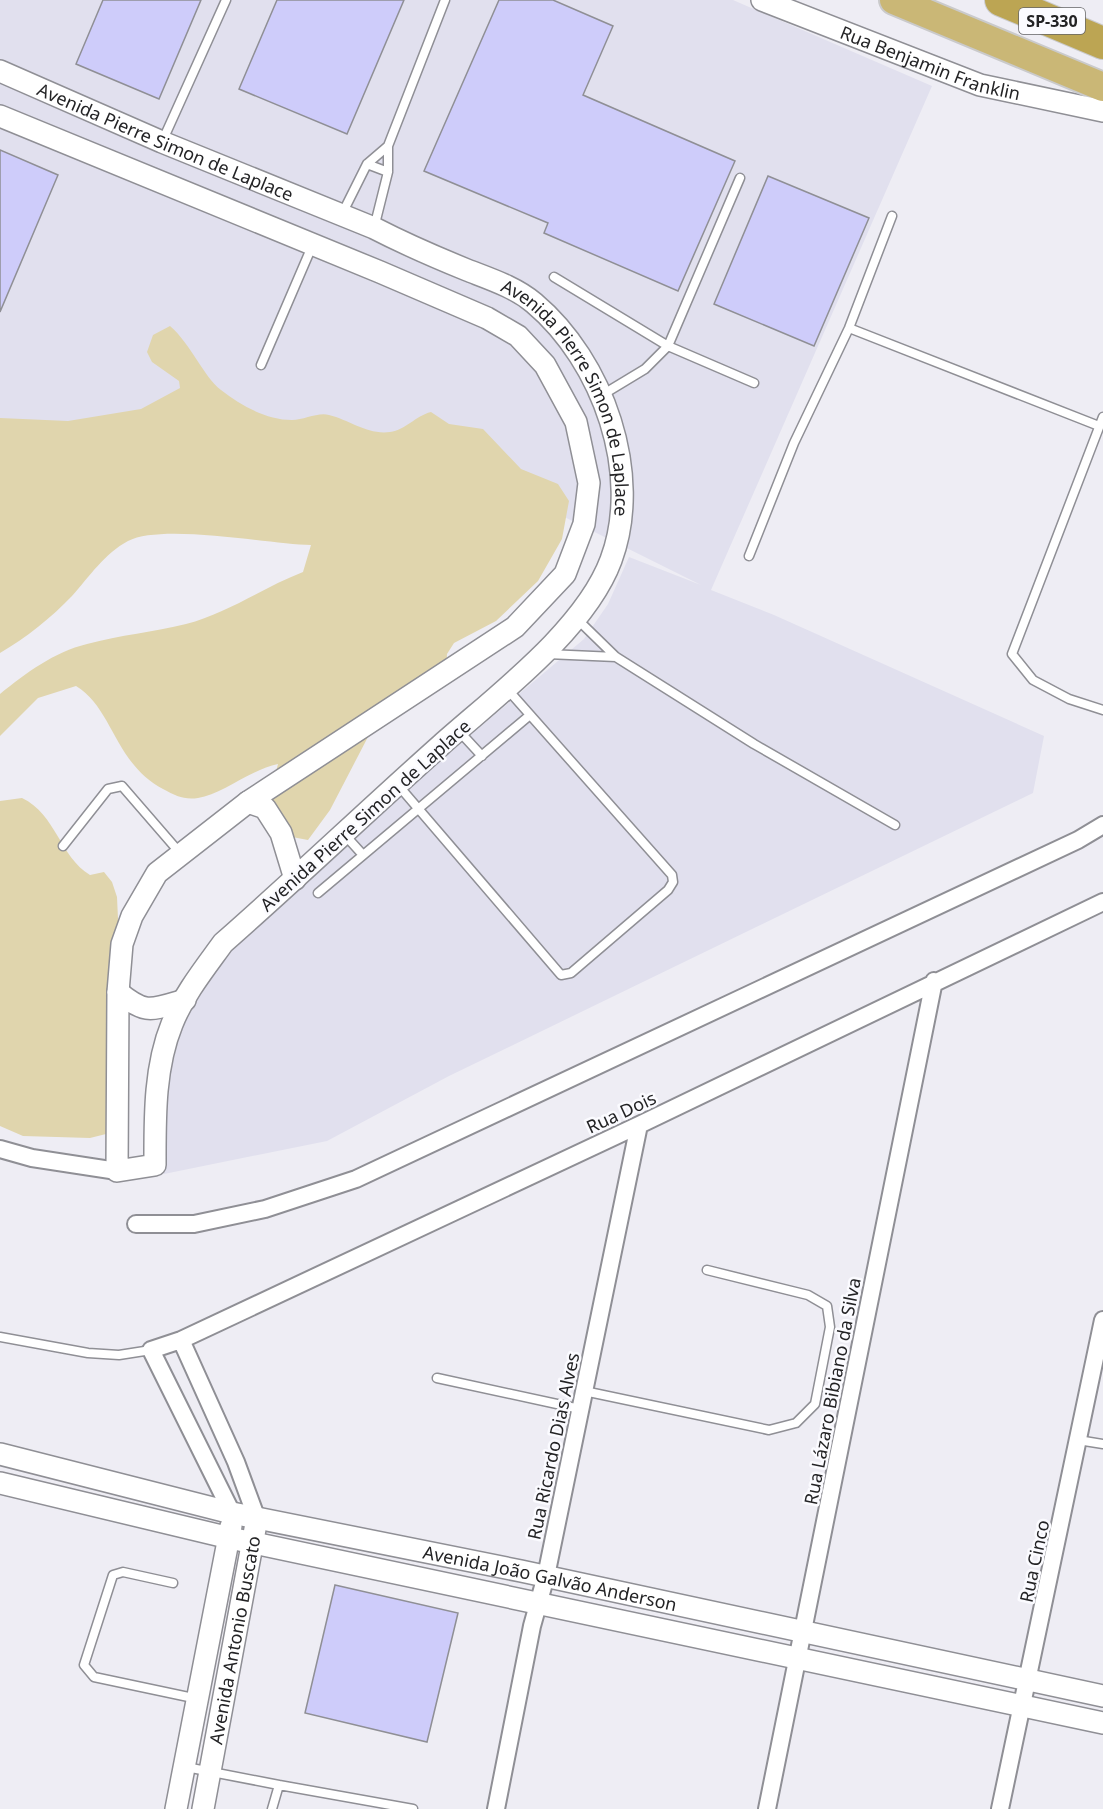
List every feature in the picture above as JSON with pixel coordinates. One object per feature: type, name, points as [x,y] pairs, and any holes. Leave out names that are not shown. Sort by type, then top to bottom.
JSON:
[{"type":"highway","points":[[894,0],[1103,87]]},
{"type":"highway","name":"SP-330","points":[[1001,0],[1103,43]]},
{"type":"street","name":"Rua Benjamin Franklin","points":[[762,0],[980,85],[1103,111]]},
{"type":"street","name":"Avenida Pierre Simon de Laplace","points":[[0,71],[162,142],[374,228],[408,246],[512,289],[532,301],[573,343],[602,394],[618,454],[621,490],[620,526],[610,561],[590,600],[576,618],[506,688],[224,942],[171,1024],[160,1073],[155,1116],[155,1165],[117,1171],[32,1158],[0,1149]]},
{"type":"street","name":"Avenida Pierre Simon de Laplace","points":[[0,116],[313,244],[487,318],[518,336],[545,365],[576,422],[589,483],[584,524],[565,574],[515,627],[248,802],[157,873],[132,916],[122,944],[118,992],[117,1171]]},
{"type":"street","points":[[575,551],[610,561]]},
{"type":"street","points":[[248,802],[265,808],[281,833],[295,879]]},
{"type":"street","points":[[136,1224],[194,1224],[214,1220],[264,1209],[356,1179],[1078,840],[1103,825]]},
{"type":"street","name":"Rua Dois","points":[[152,1350],[182,1340],[639,1125],[934,981],[1103,902]]},
{"type":"street","name":"Rua Lázaro Bibiano da Silva","points":[[767,1809],[934,981]]},
{"type":"street","points":[[118,992],[136,1007],[149,1010],[185,1000]]},
{"type":"street","name":"Rua Ricardo Dias Alves","points":[[496,1809],[639,1125]]},
{"type":"street","name":"Rua Cinco","points":[[1000,1809],[1024,1707],[1103,1320]]},
{"type":"street","name":"Avenida Antonio Buscato","points":[[182,1340],[236,1462],[257,1519],[204,1809]]},
{"type":"street","name":"Avenida Antonio Buscato","points":[[152,1350],[232,1513],[230,1538],[176,1809]]},
{"type":"street","name":"Avenida João Galvão Anderson","points":[[0,1454],[257,1519],[546,1576],[1103,1696]]},
{"type":"street","name":"Avenida João Galvão Anderson","points":[[0,1483],[230,1538],[1103,1723]]},
{"type":"street","points":[[205,1663],[231,1668]]},
{"type":"lane","points":[[162,142],[226,0]]},
{"type":"lane","points":[[374,228],[388,172],[388,146],[445,0]]},
{"type":"lane","points":[[342,215],[367,164],[388,146]]},
{"type":"lane","points":[[367,164],[388,172]]},
{"type":"lane","points":[[602,394],[645,369],[668,346],[740,178]]},
{"type":"lane","points":[[749,556],[794,443],[849,328],[892,216]]},
{"type":"lane","points":[[261,365],[313,244]]},
{"type":"lane","points":[[554,277],[668,346],[754,383]]},
{"type":"lane","points":[[849,328],[1101,422],[1012,654],[1033,680],[1069,699],[1103,710]]},
{"type":"lane","points":[[576,618],[616,657],[754,744],[895,825]]},
{"type":"lane","points":[[540,654],[616,657]]},
{"type":"lane","points":[[398,784],[561,975],[571,973],[668,890],[673,882],[672,875],[506,688]]},
{"type":"lane","points":[[318,893],[530,715]]},
{"type":"lane","points":[[458,730],[482,756]]},
{"type":"lane","points":[[63,846],[108,789],[122,786],[181,854]]},
{"type":"lane","points":[[344,834],[363,855]]},
{"type":"lane","points":[[584,1391],[769,1430],[796,1423],[815,1404],[830,1327],[828,1306],[808,1295],[707,1270]]},
{"type":"lane","points":[[0,1338],[88,1353],[119,1355],[152,1350]]},
{"type":"lane","points":[[437,1378],[580,1409]]},
{"type":"lane","points":[[1078,1440],[1103,1444]]},
{"type":"lane","points":[[173,1583],[123,1572],[113,1575],[84,1665],[94,1677],[199,1699]]},
{"type":"lane","points":[[185,1767],[413,1809]]},
{"type":"lane","points":[[272,1809],[279,1785]]},
{"type":"shaded area","points":[[0,0],[733,0],[932,86],[711,590],[774,615],[1044,736],[1033,793],[449,1076],[327,1141],[164,1174],[167,1085],[181,1030],[198,984],[291,887],[584,639],[608,604],[629,557],[701,585],[468,469],[0,459]]},
{"type":"shaded area","points":[[170,326],[208,377],[221,390],[255,411],[273,418],[292,420],[329,415],[366,429],[382,432],[401,429],[431,412],[449,424],[483,429],[521,469],[558,484],[569,501],[562,539],[538,581],[496,621],[454,643],[447,654],[446,669],[370,733],[330,810],[308,840],[292,837],[277,818],[271,803],[272,787],[278,764],[257,771],[207,796],[184,798],[176,795],[147,778],[134,765],[98,708],[76,686],[38,698],[0,736],[0,694],[30,671],[63,652],[112,638],[174,627],[201,619],[303,572],[311,545],[190,534],[144,536],[128,541],[112,552],[56,612],[29,634],[0,653],[0,418],[68,421],[141,409],[180,388],[179,381],[152,362],[147,352],[153,335]]},
{"type":"shaded area","points":[[22,798],[43,814],[80,867],[90,875],[104,872],[112,882],[117,897],[121,984],[116,1125],[106,1134],[90,1138],[23,1136],[0,1126],[0,801]]},
{"type":"building","points":[[103,0],[201,0],[159,99],[76,64]]},
{"type":"building","points":[[277,0],[404,0],[347,134],[239,89]]},
{"type":"building","points":[[499,0],[553,0],[613,26],[583,95],[735,161],[678,291],[544,233],[548,223],[424,171]]},
{"type":"building","points":[[0,150],[58,175],[0,312]]},
{"type":"building","points":[[768,176],[869,218],[814,346],[714,304]]},
{"type":"building","points":[[335,1585],[458,1613],[427,1742],[305,1713]]}]
